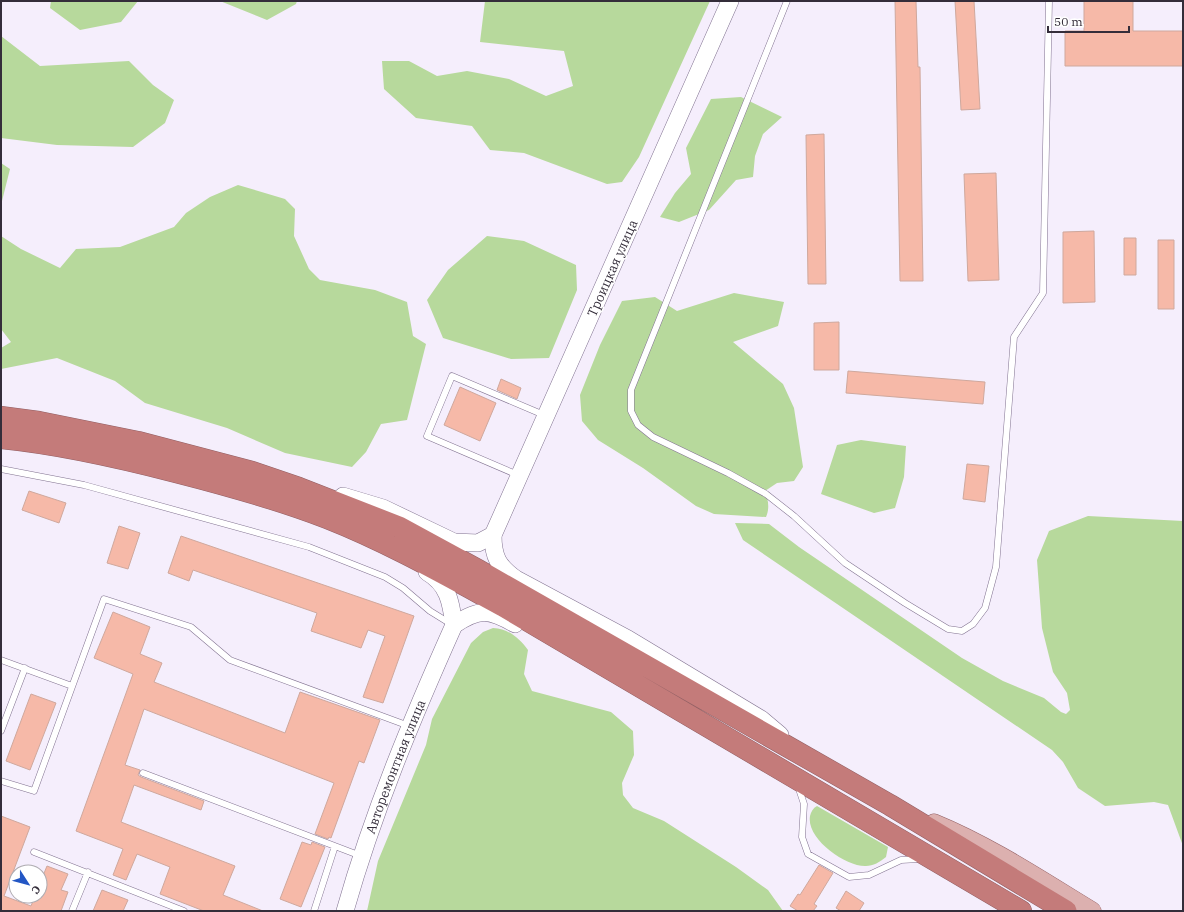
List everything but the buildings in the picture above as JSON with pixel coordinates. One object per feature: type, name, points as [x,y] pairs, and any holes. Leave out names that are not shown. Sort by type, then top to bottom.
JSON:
[{"type":"highway","points":[[1,417],[62,426],[138,442],[252,472],[299,488],[399,527],[890,805],[1066,911]]},
{"type":"highway","points":[[1,438],[73,448],[132,460],[245,490],[328,518],[425,564],[483,595],[1021,911]]},
{"type":"main road","points":[[890,805],[959,834],[1011,862],[1092,911]]},
{"type":"main road","points":[[952,871],[1012,911]]},
{"type":"street","name":"Троицкая улица","points":[[493,535],[730,1]]},
{"type":"street","points":[[299,488],[348,497],[383,508],[454,542],[478,543],[493,535],[493,548],[497,560],[506,572],[516,579],[628,640],[761,719],[806,757]]},
{"type":"street","points":[[328,518],[360,538],[434,577],[443,585],[449,596],[454,626],[467,616],[477,613],[488,612],[498,615],[591,667],[640,687]]},
{"type":"street","name":"Авторемонтная улица","points":[[345,911],[361,856],[410,726],[454,626]]},
{"type":"lane","points":[[787,1],[631,390],[631,411],[638,425],[653,437],[728,473],[766,494],[794,516],[845,563],[905,604],[948,629],[962,631],[973,624],[985,608],[996,567],[1014,337],[1043,293],[1049,1]]},
{"type":"lane","points":[[520,476],[427,436],[452,376],[546,415]]},
{"type":"lane","points":[[1,469],[84,485],[309,547],[385,577],[403,588],[430,611],[454,626]]},
{"type":"lane","points":[[1,781],[34,791],[104,599],[191,627],[230,660],[410,726]]},
{"type":"lane","points":[[1,660],[72,686]]},
{"type":"lane","points":[[1,731],[25,668]]},
{"type":"lane","points":[[143,772],[361,856]]},
{"type":"lane","points":[[796,779],[804,804],[802,837],[808,854],[849,878],[869,875],[901,860],[931,858]]},
{"type":"lane","points":[[314,911],[335,846]]},
{"type":"lane","points":[[34,852],[184,911]]},
{"type":"lane","points":[[72,911],[88,872]]},
{"type":"green space","points":[[51,1],[138,1],[121,22],[80,30],[50,8]]},
{"type":"green space","points":[[220,1],[297,1],[296,4],[267,20]]},
{"type":"green space","points":[[485,1],[710,1],[639,157],[622,182],[607,184],[524,153],[490,150],[472,126],[416,118],[384,89],[382,61],[409,61],[437,76],[467,71],[509,79],[546,96],[573,86],[564,51],[480,42]]},
{"type":"green space","points":[[1,36],[40,66],[129,61],[153,85],[174,100],[165,123],[133,147],[57,145],[1,138]]},
{"type":"green space","points":[[741,97],[782,117],[763,134],[755,156],[753,177],[736,180],[709,210],[679,222],[660,217],[675,193],[691,174],[686,148],[711,99]]},
{"type":"green space","points":[[1,163],[10,169],[1,205]]},
{"type":"green space","points":[[238,185],[285,199],[295,209],[294,236],[309,269],[320,280],[375,290],[407,302],[413,336],[426,344],[407,420],[381,424],[366,452],[352,467],[285,453],[227,428],[145,403],[115,381],[57,358],[1,369],[1,348],[11,342],[1,329],[1,236],[21,249],[60,268],[76,249],[120,247],[174,227],[186,213],[210,197]]},
{"type":"green space","points":[[487,236],[524,241],[576,265],[577,290],[549,358],[511,359],[443,338],[427,300],[448,270]]},
{"type":"green space","points":[[734,293],[784,302],[778,326],[733,342],[783,384],[794,408],[803,467],[794,481],[777,483],[765,491],[768,504],[766,517],[714,514],[696,506],[643,468],[598,440],[582,421],[580,395],[600,345],[622,301],[655,297],[677,311]]},
{"type":"green space","points":[[861,440],[906,446],[904,477],[895,508],[874,513],[821,494],[837,445]]},
{"type":"green space","points":[[1088,516],[1183,521],[1183,846],[1168,805],[1154,802],[1105,806],[1078,788],[1063,762],[1052,750],[743,540],[735,523],[769,524],[799,547],[962,658],[1003,681],[1044,698],[1061,712],[1066,714],[1070,710],[1067,693],[1053,672],[1042,628],[1037,560],[1049,531]]},
{"type":"green space","points":[[493,628],[509,632],[528,650],[524,674],[532,691],[611,712],[633,731],[634,755],[622,783],[623,795],[633,808],[664,821],[736,867],[768,890],[783,911],[367,911],[378,861],[426,745],[432,719],[471,643],[483,632]]},
{"type":"green space","points":[[817,806],[888,847],[886,857],[879,862],[866,866],[848,862],[838,857],[814,834],[810,825],[810,815],[813,809]]}]
